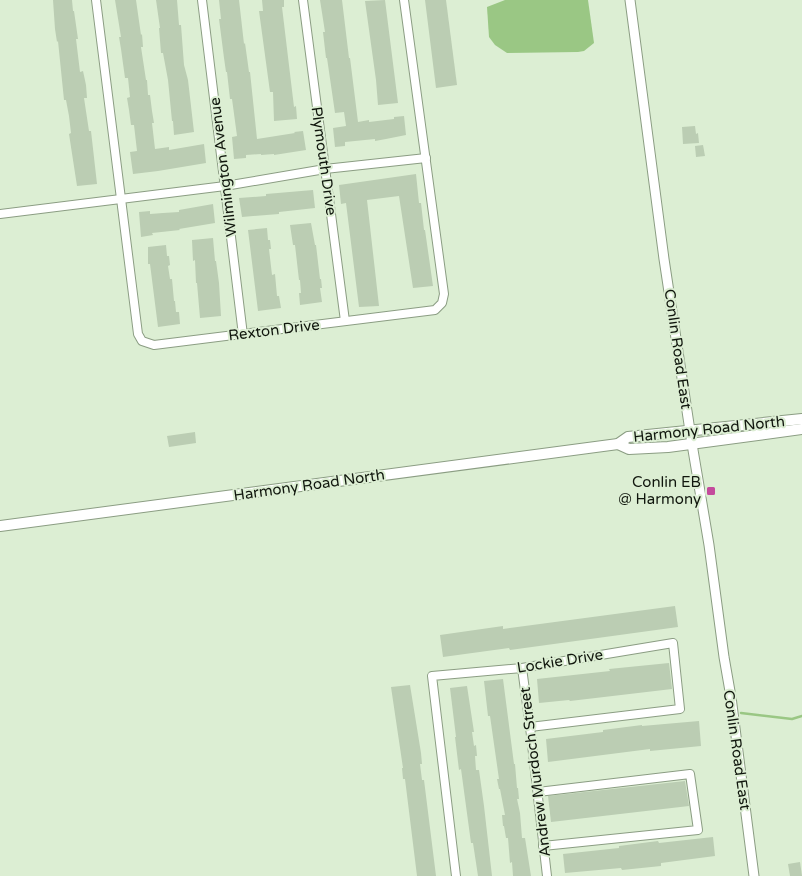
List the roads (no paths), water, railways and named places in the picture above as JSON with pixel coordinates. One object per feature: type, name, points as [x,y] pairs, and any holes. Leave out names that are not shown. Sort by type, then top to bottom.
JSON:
[{"type":"main road","name":"Harmony Road North","points":[[0,526],[618,444],[628,437],[802,419]]},
{"type":"main road","name":"Harmony Road North","points":[[618,444],[629,450],[692,444],[802,429]]},
{"type":"street","name":"Rexton Drive","points":[[96,0],[138,334],[142,341],[154,345],[435,310],[442,303],[444,294],[404,0]]},
{"type":"street","name":"Wilmington Avenue","points":[[202,0],[243,334]]},
{"type":"street","name":"Plymouth Drive","points":[[303,0],[345,321]]},
{"type":"street","name":"Conlin Road East","points":[[630,0],[663,250],[709,545],[754,876]]},
{"type":"street","points":[[0,214],[225,186],[325,169],[426,158]]},
{"type":"street","name":"Lockie Drive","points":[[456,876],[432,676],[522,668],[673,643],[680,709],[530,727]]},
{"type":"street","name":"Andrew Murdoch Street","points":[[522,668],[547,876]]},
{"type":"street","points":[[538,792],[690,774],[698,830],[543,846]]},
{"type":"waterway","points":[[741,713],[792,719],[802,716]]},
{"type":"place","name":"Conlin EB @ Harmony","points":[[711,491]]}]
